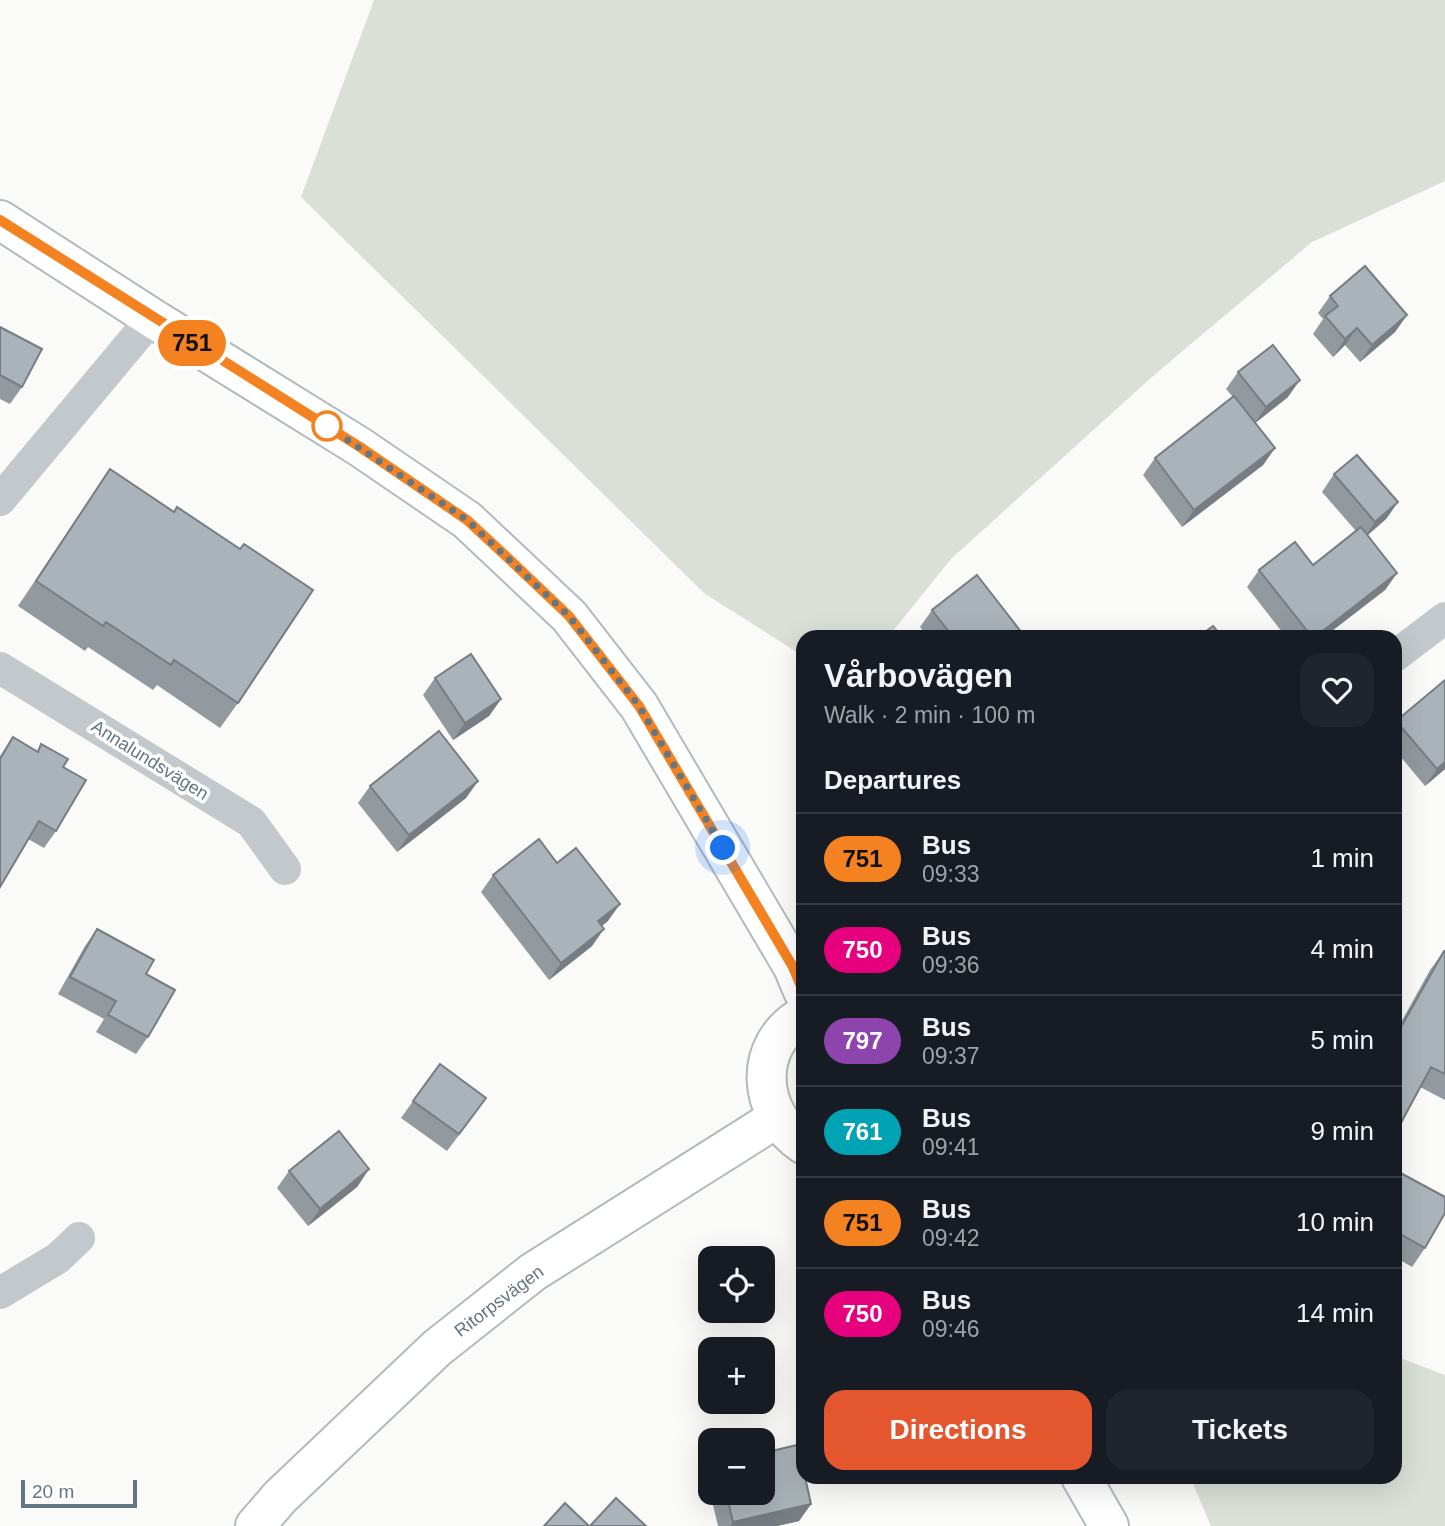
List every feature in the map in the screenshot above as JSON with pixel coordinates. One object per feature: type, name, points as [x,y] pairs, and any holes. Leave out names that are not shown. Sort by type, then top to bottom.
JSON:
[{"type":"street","points":[[0,220],[360,447],[467,520],[569,616],[639,706],[796,974]]},
{"type":"street","points":[[0,500],[152,318]]},
{"type":"street","points":[[1402,651],[1445,618]]},
{"type":"street","name":"Annalundsvägen","points":[[0,668],[251,822],[285,869]]},
{"type":"street","points":[[790,1131],[767,1091],[766,1073],[770,1057],[787,1028],[796,1021]]},
{"type":"street","name":"Ritorpsvägen","points":[[255,1526],[280,1497],[427,1357],[533,1272],[790,1131]]},
{"type":"street","points":[[0,1293],[58,1258],[79,1238]]},
{"type":"street","points":[[1085,1484],[1109,1526]]},
{"type":"shaded area","points":[[374,0],[1445,0],[1445,181],[1312,242],[1153,376],[951,559],[894,630],[796,630],[796,652],[704,593],[301,197]]},
{"type":"shaded area","points":[[1402,1359],[1445,1375],[1445,1526],[1211,1526],[1193,1484],[1402,1484]]},
{"type":"building","points":[[1365,266],[1407,315],[1372,345],[1357,328],[1345,339],[1325,316],[1338,306],[1330,296]]},
{"type":"building","points":[[0,327],[42,349],[22,387],[0,375]]},
{"type":"building","points":[[1273,345],[1300,380],[1266,407],[1238,372]]},
{"type":"building","points":[[1234,396],[1275,448],[1194,510],[1155,458]]},
{"type":"building","points":[[1357,455],[1398,502],[1375,522],[1334,474]]},
{"type":"building","points":[[110,469],[174,512],[177,507],[240,549],[244,544],[313,590],[238,703],[174,660],[171,665],[106,622],[103,626],[36,581]]},
{"type":"building","points":[[1361,527],[1397,573],[1324,630],[1306,630],[1259,570],[1295,542],[1313,565]]},
{"type":"building","points":[[977,575],[1020,630],[948,630],[932,610]]},
{"type":"building","points":[[471,654],[501,699],[465,723],[435,678]]},
{"type":"building","points":[[1445,680],[1445,762],[1437,769],[1402,728],[1402,716]]},
{"type":"building","points":[[439,731],[478,781],[409,835],[370,786]]},
{"type":"building","points":[[13,737],[38,752],[41,744],[68,759],[63,767],[86,780],[56,831],[39,821],[0,887],[0,759]]},
{"type":"building","points":[[539,839],[557,863],[576,848],[620,904],[598,921],[604,929],[561,963],[493,875]]},
{"type":"building","points":[[97,929],[154,960],[146,974],[175,990],[148,1037],[108,1015],[116,1001],[70,977]]},
{"type":"building","points":[[1445,951],[1445,1074],[1431,1067],[1402,1121],[1402,1025]]},
{"type":"building","points":[[440,1064],[486,1098],[459,1134],[413,1101]]},
{"type":"building","points":[[339,1131],[369,1169],[320,1209],[289,1171]]},
{"type":"building","points":[[1402,1174],[1445,1197],[1445,1213],[1425,1248],[1402,1235]]},
{"type":"building","points":[[796,1445],[796,1484],[807,1484],[811,1504],[733,1522],[729,1505],[775,1505],[775,1450]]},
{"type":"building","points":[[616,1498],[646,1526],[590,1526]]},
{"type":"building","points":[[565,1503],[589,1526],[544,1526]]},
{"type":"bus line","name":"751","points":[[0,220],[360,447],[467,520],[569,616],[639,706],[796,974]]},
{"type":"route","points":[[327,426],[467,520],[569,616],[639,706],[723,848]]}]
